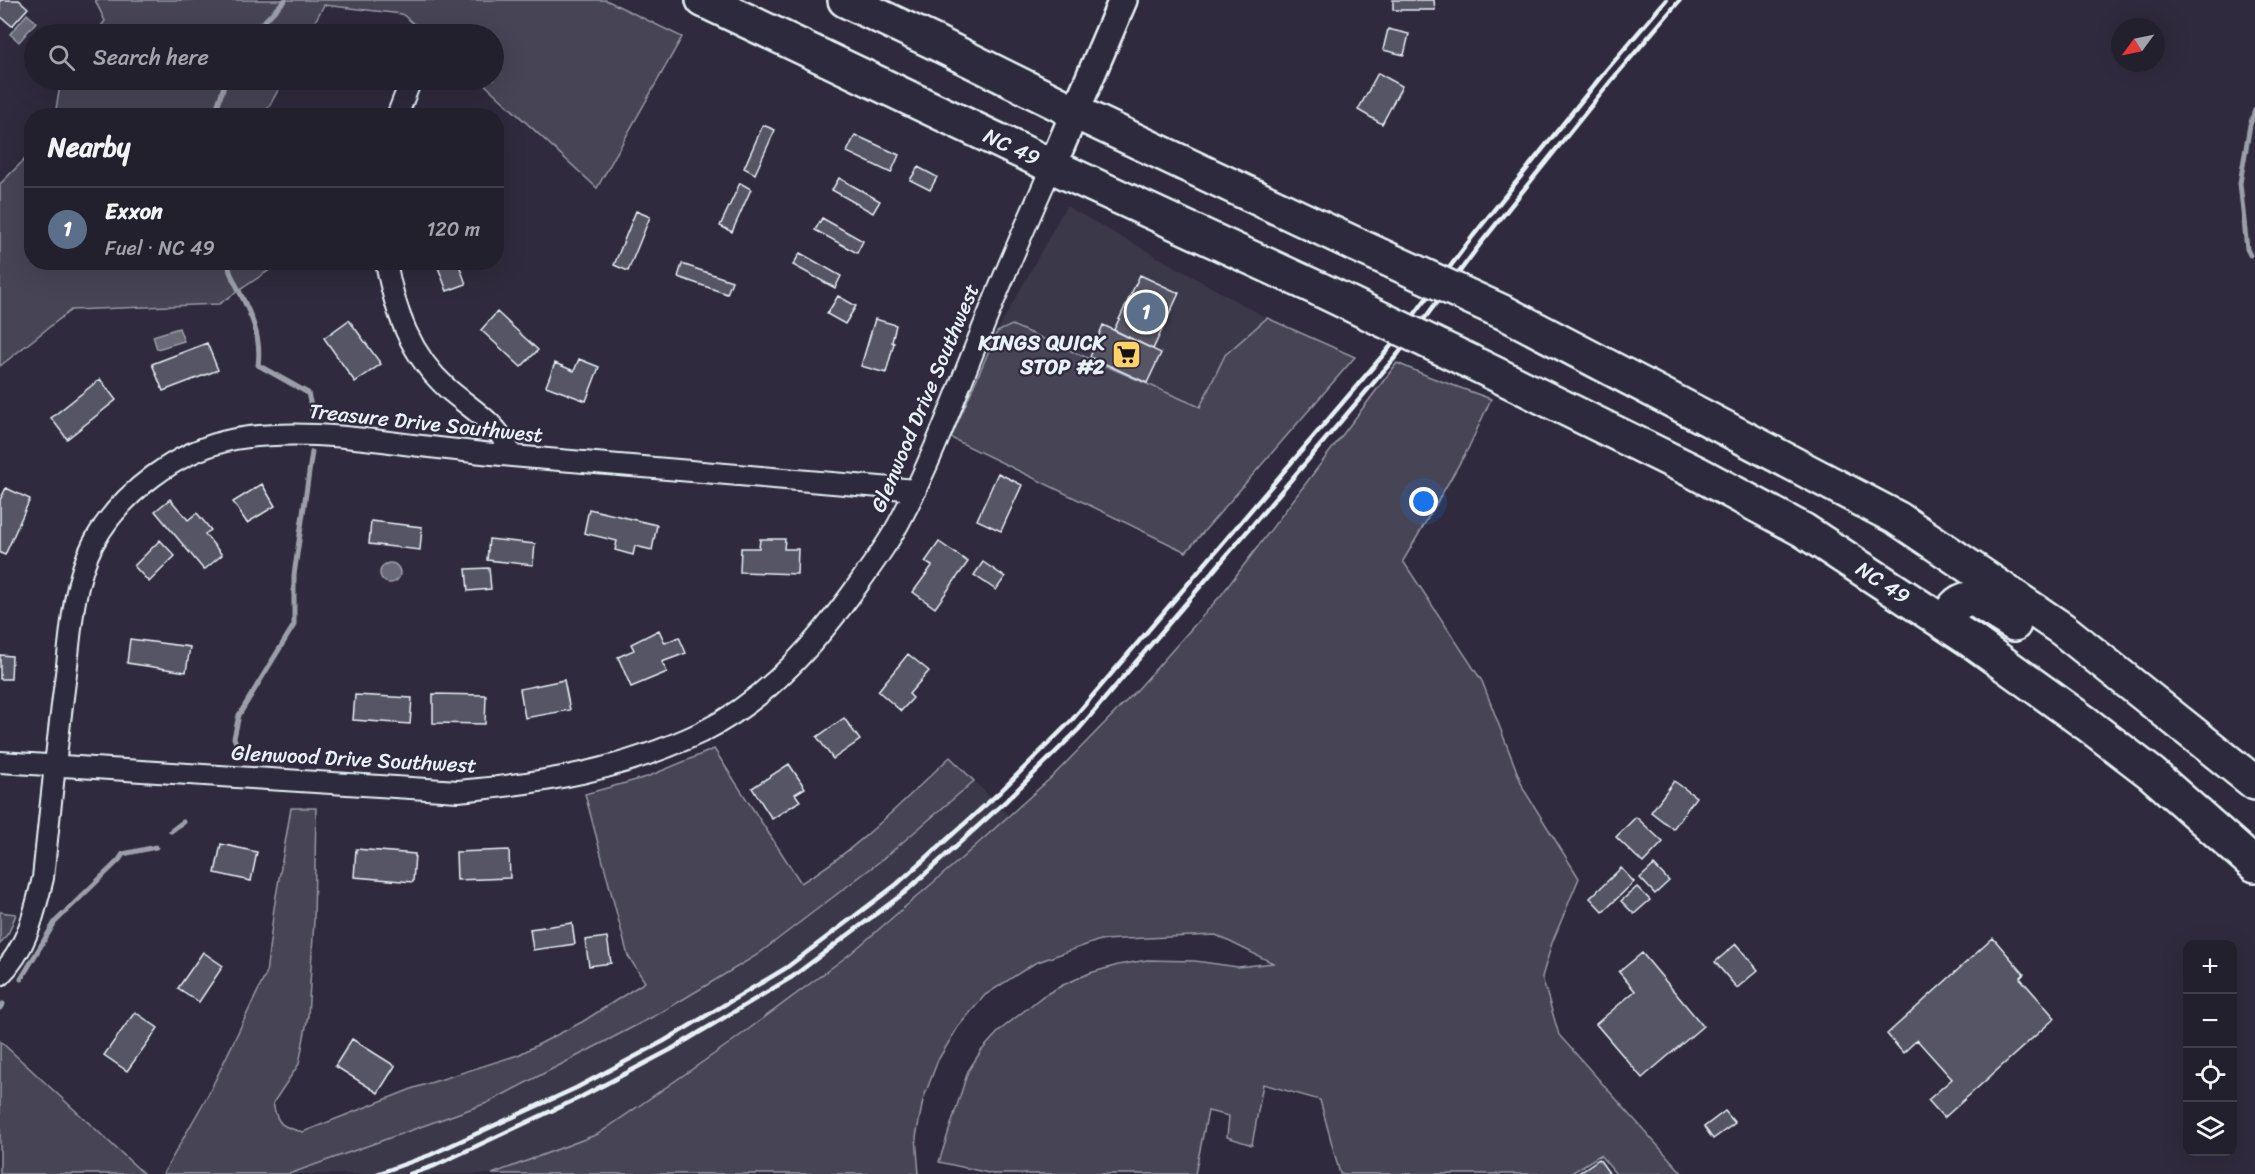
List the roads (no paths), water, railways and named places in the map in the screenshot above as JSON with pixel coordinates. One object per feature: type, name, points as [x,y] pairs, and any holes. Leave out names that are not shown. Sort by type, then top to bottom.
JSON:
[{"type":"highway","name":"NC 49","points":[[703,0],[1471,362],[1697,473],[1803,530],[1947,624],[2096,731],[2151,773],[2255,865]]},
{"type":"highway","points":[[845,0],[932,40],[1075,112],[1507,314],[1898,518],[2062,629],[2255,783]]},
{"type":"highway","points":[[1947,624],[1950,612],[1957,603],[1972,598],[1979,600],[2144,712],[2177,721]]},
{"type":"highway","points":[[2197,814],[2255,845]]},
{"type":"street","points":[[1052,166],[1123,0]]},
{"type":"street","points":[[400,108],[407,90]]},
{"type":"street","name":"Glenwood Drive Southwest","points":[[0,762],[458,791],[547,781],[619,764],[702,731],[760,695],[809,648],[837,615],[893,532],[916,490],[1017,244],[1052,166]]},
{"type":"street","points":[[387,270],[393,301],[407,334],[424,363],[447,388],[500,432],[511,456]]},
{"type":"street","name":"Treasure Drive Southwest","points":[[0,975],[23,944],[33,920],[42,878],[73,615],[85,563],[109,519],[123,502],[167,466],[189,453],[236,439],[297,434],[372,439],[511,456],[916,490]]},
{"type":"water","points":[[27,14],[36,22],[24,24],[24,36],[19,42],[10,34]]},
{"type":"water","points":[[179,328],[184,341],[157,349],[153,336]]},
{"type":"water","points":[[390,563],[397,566],[400,573],[397,580],[390,583],[383,580],[380,573],[383,566]]},
{"type":"waterway","points":[[262,24],[285,0]]},
{"type":"waterway","points":[[217,108],[223,90]]},
{"type":"waterway","points":[[2250,255],[2247,249],[2240,183],[2250,125],[2255,110]]},
{"type":"waterway","points":[[230,270],[255,328],[259,352],[258,365],[308,393],[313,415]]},
{"type":"waterway","points":[[240,753],[234,738],[239,715],[294,625],[294,575],[312,452]]},
{"type":"waterway","points":[[171,831],[183,822]]},
{"type":"waterway","points":[[21,979],[55,922],[123,854],[156,847]]},
{"type":"waterway","points":[[0,1008],[3,1004]]},
{"type":"railway","points":[[377,1174],[430,1155],[576,1088],[664,1041],[786,968],[897,884],[1000,792],[1071,721],[1390,347],[1473,236],[1603,74],[1666,0]]},
{"type":"railway","points":[[410,1174],[434,1166],[581,1097],[670,1050],[792,977],[904,893],[1007,800],[1079,729],[1398,354],[1481,243],[1611,81],[1680,0]]},
{"type":"place","name":"Exxon","points":[[1146,312]]},
{"type":"place","name":"KINGS QUICK STOP #2","points":[[1126,355]]}]
